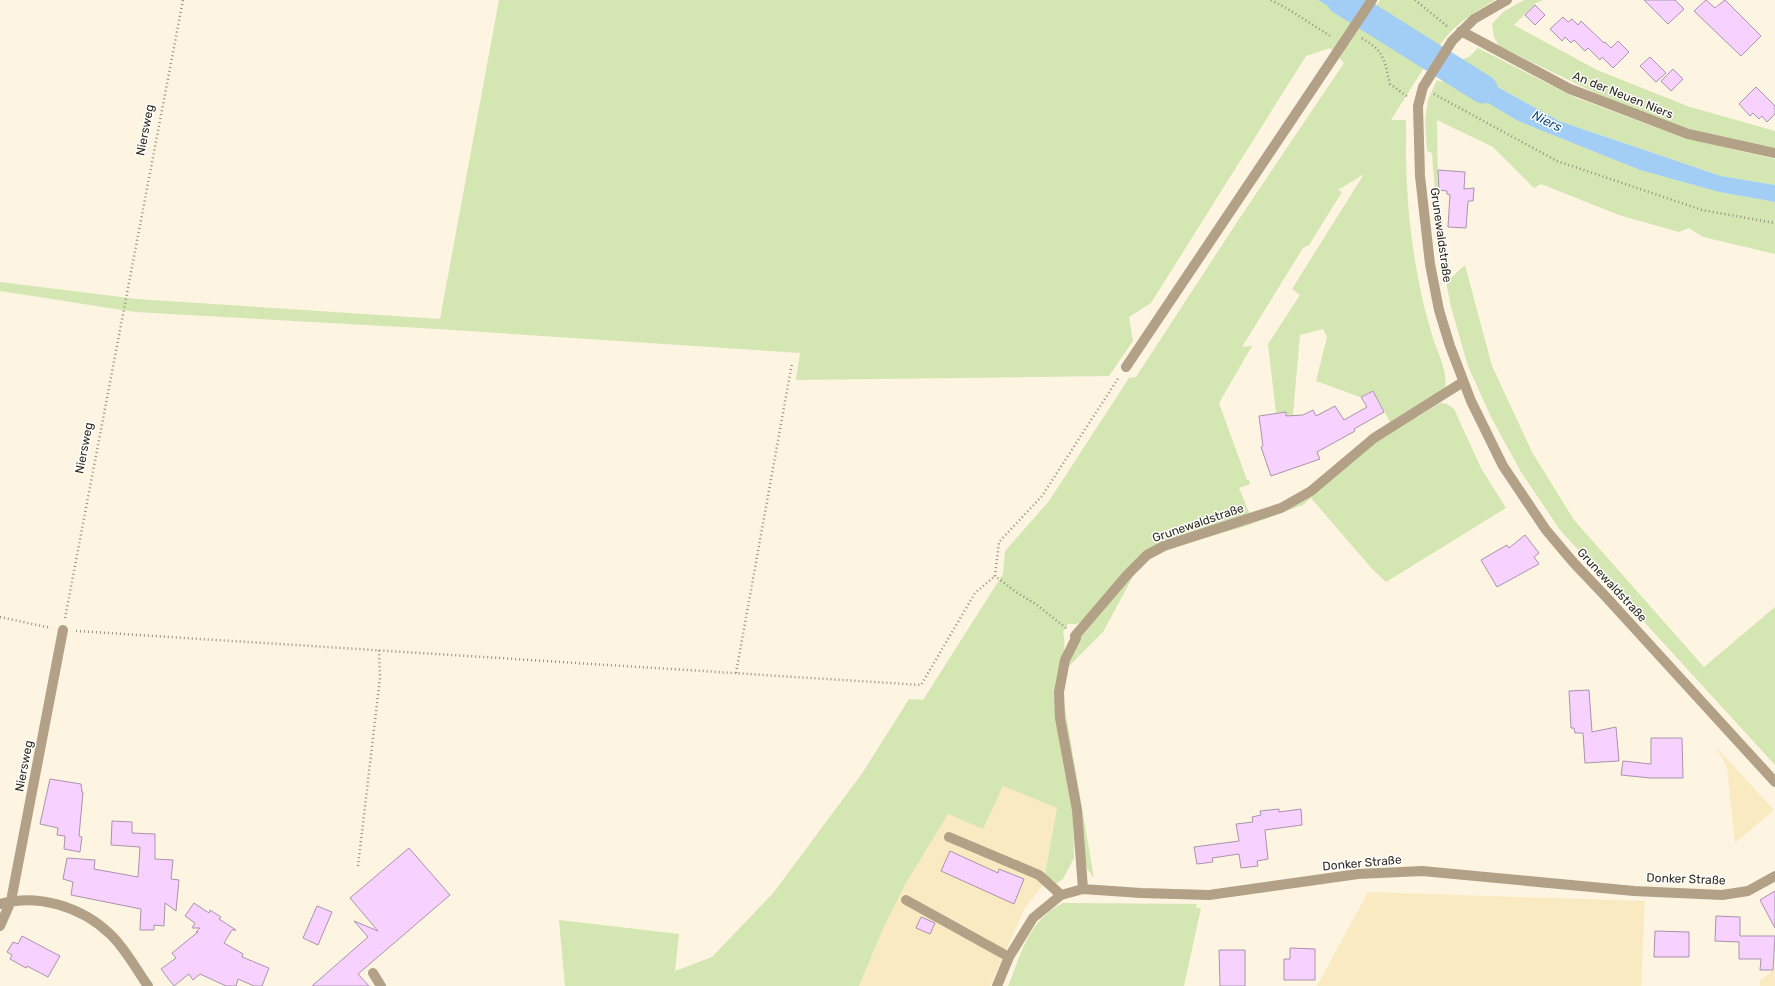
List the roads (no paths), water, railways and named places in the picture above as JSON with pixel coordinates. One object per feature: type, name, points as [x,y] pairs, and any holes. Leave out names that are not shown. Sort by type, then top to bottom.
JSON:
[{"type":"street","name":"Grunewaldstraße","points":[[1507,0],[1479,16],[1459,33],[1447,47],[1423,88],[1418,106],[1420,176],[1430,264],[1443,325],[1463,382],[1503,466],[1546,530],[1573,562],[1775,782]]},
{"type":"street","points":[[1126,367],[1371,2]]},
{"type":"street","name":"An der Neuen Niers","points":[[1459,33],[1471,36],[1570,89],[1688,134],[1775,153]]},
{"type":"street","name":"Grunewaldstraße","points":[[1083,889],[1077,810],[1060,718],[1059,692],[1065,660],[1076,638],[1075,636],[1128,574],[1147,556],[1164,546],[1281,508],[1311,491],[1374,438],[1463,382]]},
{"type":"street","name":"Niersweg","points":[[11,901],[63,630]]},
{"type":"street","points":[[949,837],[1039,875],[1061,895]]},
{"type":"street","name":"Donker Straße","points":[[996,986],[1009,957],[1033,918],[1061,895],[1083,889],[1141,894],[1209,895],[1358,874],[1422,871],[1634,891],[1722,895],[1748,891],[1775,876]]},
{"type":"street","points":[[906,900],[1009,957]]},
{"type":"street","points":[[0,926],[11,901]]},
{"type":"street","points":[[0,904],[11,901],[38,901],[66,907],[90,918],[111,935],[148,986]]},
{"type":"street","points":[[373,973],[381,986]]},
{"type":"water","points":[[1318,0],[1358,0],[1372,13],[1435,52],[1425,66]]},
{"type":"water","points":[[1453,62],[1559,121],[1721,176],[1775,185],[1775,202],[1719,192],[1640,170],[1518,121],[1444,77]]},
{"type":"waterway","name":"Niers","points":[[1341,0],[1483,89]]}]
